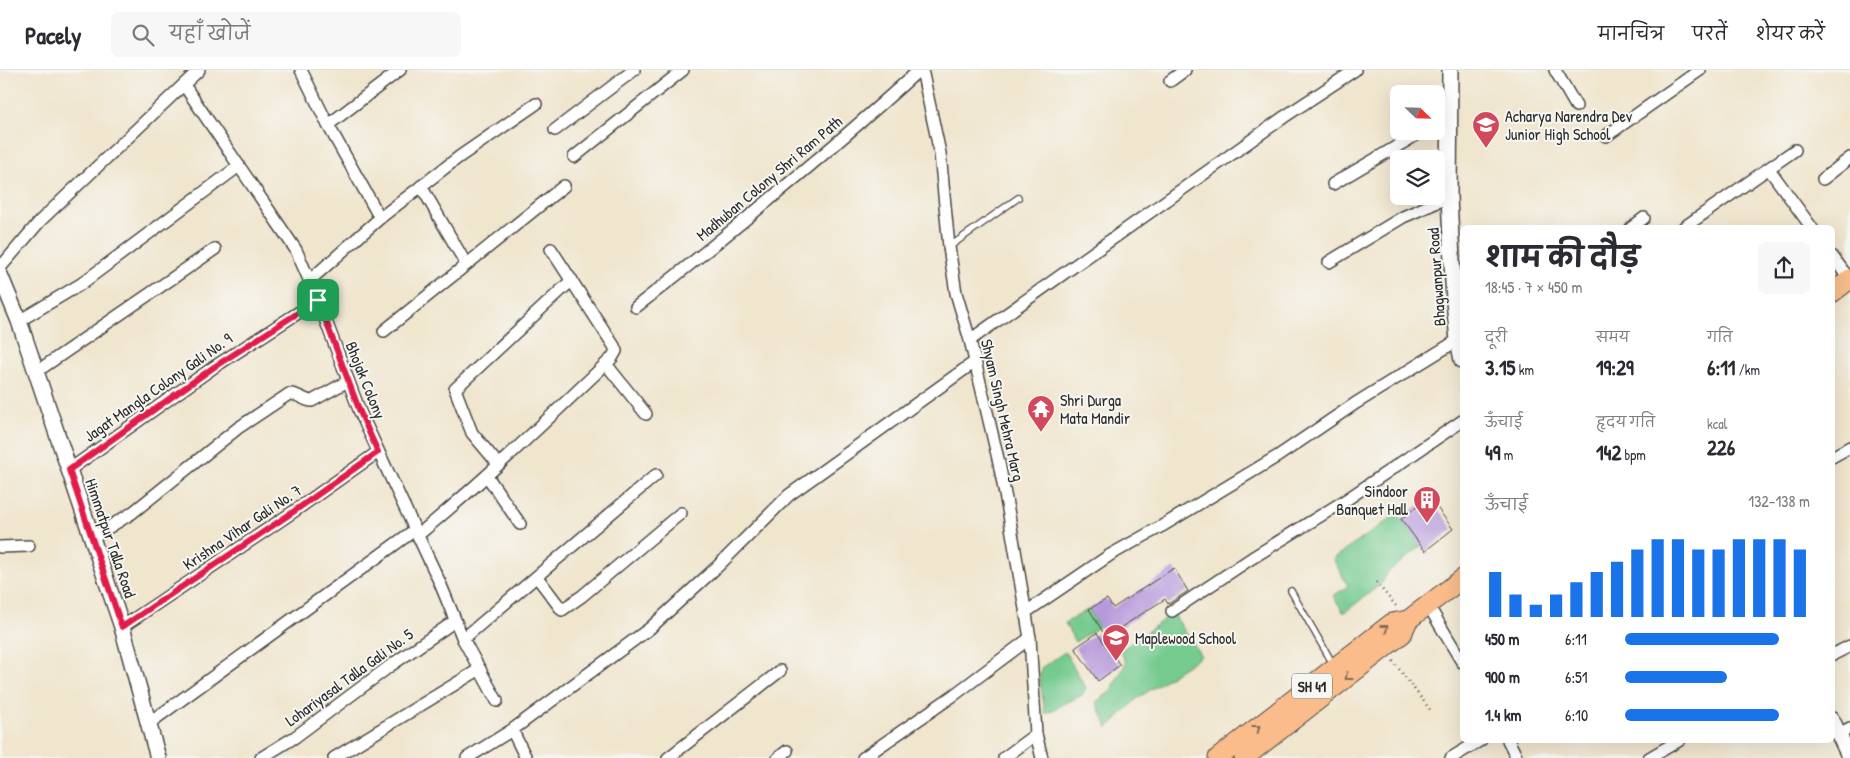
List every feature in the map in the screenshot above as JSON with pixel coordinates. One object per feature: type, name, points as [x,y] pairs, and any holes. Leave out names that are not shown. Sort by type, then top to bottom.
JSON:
[{"type":"main road","points":[[1835,291],[1850,280]]},
{"type":"main road","name":"SH 41","points":[[1218,758],[1392,623],[1408,620],[1460,581]]},
{"type":"main road","name":"SH 41","points":[[1244,758],[1402,634],[1408,620]]},
{"type":"street","points":[[0,268],[40,221],[199,70]]},
{"type":"street","points":[[301,70],[328,126],[380,218]]},
{"type":"street","points":[[328,126],[400,70]]},
{"type":"street","points":[[556,130],[634,70]]},
{"type":"street","points":[[574,157],[683,70]]},
{"type":"street","name":"Shyam Singh Mehra Marg","points":[[921,70],[940,153],[949,247],[956,293],[976,362],[999,463],[1026,612],[1030,638],[1036,734],[1042,758]]},
{"type":"street","name":"Madhuban Colony Shri Ram Path","points":[[636,307],[726,237],[921,70]]},
{"type":"street","points":[[1170,81],[1185,70]]},
{"type":"street","points":[[970,340],[1284,117],[1355,70]]},
{"type":"street","name":"Bhagwanpur Road","points":[[1445,106],[1450,70]]},
{"type":"street","points":[[1555,70],[1576,106]]},
{"type":"street","points":[[1606,136],[1700,70]]},
{"type":"street","name":"Bhojak Colony","points":[[184,85],[296,250],[318,300],[360,412],[417,532],[463,639],[497,701]]},
{"type":"street","points":[[309,281],[380,218],[459,156],[536,104]]},
{"type":"street","points":[[1333,184],[1408,140]]},
{"type":"street","name":"Bhagwanpur Road","points":[[1445,140],[1454,302],[1460,346]]},
{"type":"street","points":[[1687,225],[1794,150]]},
{"type":"street","points":[[1823,179],[1850,158]]},
{"type":"street","points":[[19,321],[82,284],[239,166]]},
{"type":"street","points":[[1769,169],[1810,225]]},
{"type":"street","points":[[421,186],[466,264]]},
{"type":"street","points":[[384,331],[564,186]]},
{"type":"street","points":[[1329,262],[1404,217],[1449,197]]},
{"type":"street","points":[[1635,225],[1644,218]]},
{"type":"street","points":[[148,724],[417,532],[487,476],[612,358],[616,352],[614,346],[552,248]]},
{"type":"street","points":[[36,372],[215,249]]},
{"type":"street","points":[[1835,260],[1850,280]]},
{"type":"street","name":"Himmatpur Talla Road","points":[[0,275],[19,321],[93,538],[122,627],[158,758]]},
{"type":"street","points":[[498,464],[472,433],[455,389],[572,280]]},
{"type":"street","name":"Jagat Mangla Colony Gali No. 9","points":[[69,470],[214,367],[318,300]]},
{"type":"street","points":[[1026,612],[1110,555],[1278,456],[1356,403],[1460,353]]},
{"type":"street","points":[[467,758],[512,730],[649,630],[717,567],[789,496],[976,362]]},
{"type":"street","points":[[606,364],[646,414]]},
{"type":"street","points":[[93,538],[132,513],[238,428],[289,394],[312,401],[348,381]]},
{"type":"street","points":[[1172,611],[1252,558],[1346,500],[1460,422]]},
{"type":"street","points":[[1835,455],[1850,447]]},
{"type":"street","name":"Krishna Vihar Gali No. 7","points":[[122,627],[293,512],[378,452]]},
{"type":"street","points":[[463,639],[656,475]]},
{"type":"street","points":[[487,476],[520,524]]},
{"type":"street","points":[[537,577],[562,610],[582,596],[681,513]]},
{"type":"street","points":[[0,547],[29,546]]},
{"type":"street","points":[[1428,605],[1460,659]]},
{"type":"street","name":"Lohariyasal Talla Gali No. 5","points":[[261,758],[295,737],[390,666],[455,621]]},
{"type":"street","points":[[865,757],[954,695],[1030,638]]},
{"type":"street","points":[[1835,654],[1850,646]]},
{"type":"street","points":[[334,758],[480,669]]},
{"type":"street","points":[[668,758],[780,671]]},
{"type":"street","points":[[1840,727],[1850,758]]},
{"type":"street","points":[[512,730],[526,758]]},
{"type":"street","points":[[1004,758],[1036,734]]},
{"type":"street","points":[[1451,758],[1476,743]]},
{"type":"street","points":[[1510,743],[1518,758]]},
{"type":"street","points":[[1649,758],[1675,743]]},
{"type":"lane","points":[[949,247],[1018,198]]},
{"type":"lane","points":[[1291,591],[1335,668]]},
{"type":"path","points":[[1376,582],[1408,620]]},
{"type":"path","points":[[1384,649],[1431,711]]},
{"type":"green space","points":[[1397,514],[1422,546],[1388,572],[1382,583],[1344,613],[1333,596],[1348,586],[1333,559]]},
{"type":"green space","points":[[1089,609],[1099,627],[1075,642],[1065,623]]},
{"type":"green space","points":[[1173,613],[1201,656],[1138,698],[1108,728],[1096,702],[1110,692],[1126,663],[1120,651]]},
{"type":"green space","points":[[1065,652],[1086,688],[1082,695],[1045,714],[1040,680],[1041,668]]},
{"type":"building","name":"Sindoor Banquet Hall","points":[[1429,497],[1453,529],[1425,551],[1401,519]]},
{"type":"building","points":[[1174,568],[1188,591],[1168,604],[1165,599],[1106,637],[1089,609],[1107,599],[1113,608]]},
{"type":"building","points":[[1097,633],[1120,665],[1098,681],[1075,648]]},
{"type":"place","name":"Acharya Narendra Dev Junior High School","points":[[1486,149]]},
{"type":"place","name":"Shri Durga Mata Mandir","points":[[1041,433]]},
{"type":"place","name":"Sindoor Banquet Hall","points":[[1427,524]]},
{"type":"place","name":"Maplewood School","points":[[1116,662]]},
{"type":"route","points":[[318,300],[360,412],[378,452],[293,512],[122,627],[69,470],[214,367],[318,300]]}]
